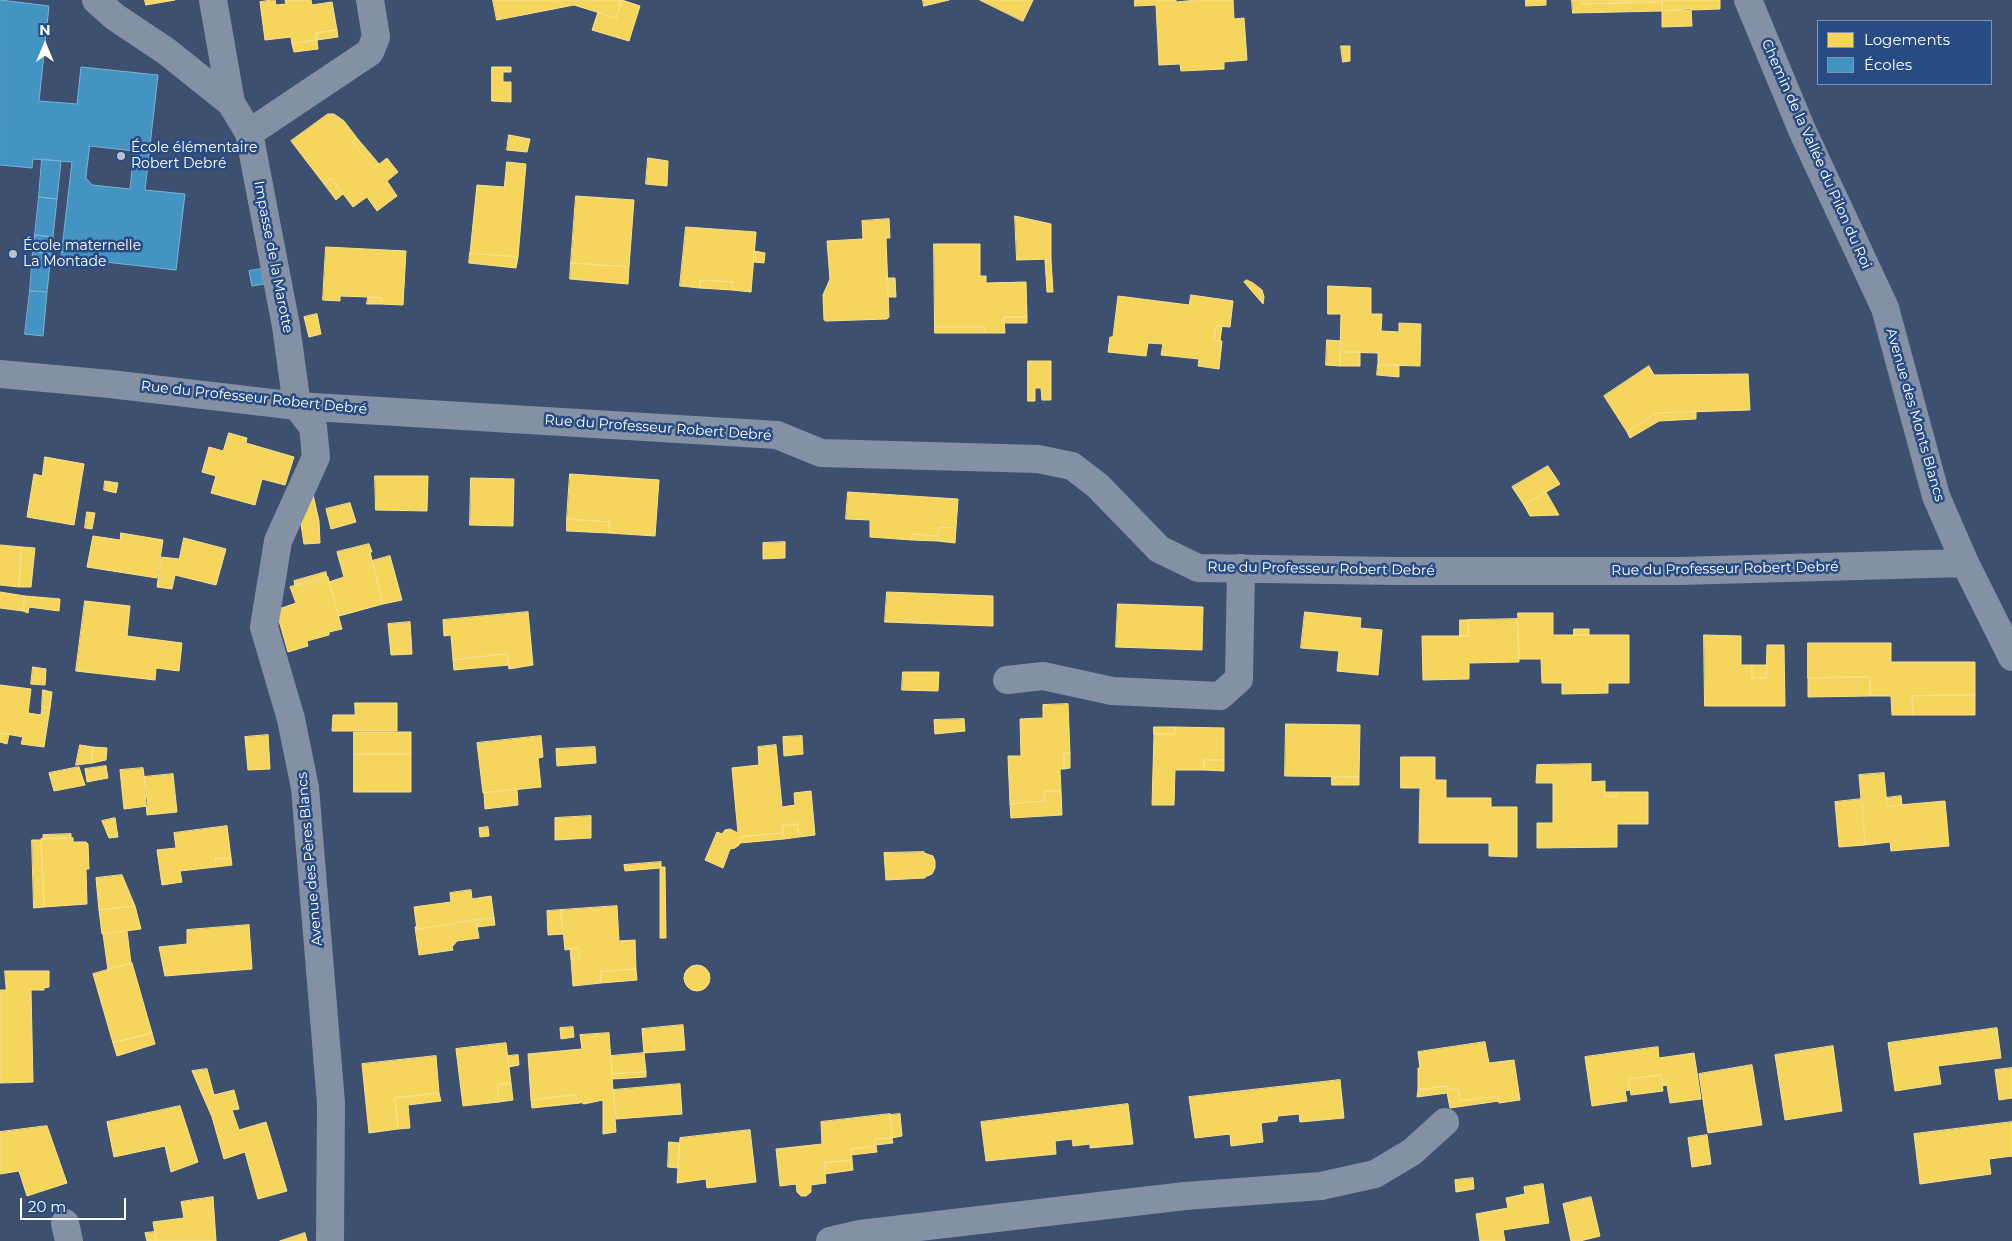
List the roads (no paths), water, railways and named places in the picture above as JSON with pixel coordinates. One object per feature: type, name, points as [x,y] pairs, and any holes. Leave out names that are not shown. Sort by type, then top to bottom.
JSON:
[{"type":"street","name":"Impasse de la Marotte","points":[[96,0],[115,17],[166,52],[231,103],[249,133],[286,326],[297,406]]},
{"type":"street","points":[[213,0],[231,103]]},
{"type":"street","points":[[249,133],[370,52],[376,37],[370,0]]},
{"type":"street","name":"Chemin de la Vallée du Pilon du Roi","points":[[1748,0],[1802,130],[1884,308]]},
{"type":"street","name":"Avenue des Monts Blancs","points":[[1884,308],[1936,496],[2012,657]]},
{"type":"street","name":"Rue du Professeur Robert Debré","points":[[0,374],[110,384],[297,406],[777,435],[821,453],[1038,459],[1072,466],[1098,486],[1159,549],[1198,568],[1394,571],[1680,571],[1966,563]]},
{"type":"street","name":"Avenue des Pères Blancs","points":[[297,406],[312,427],[316,457],[278,542],[264,628],[291,719],[305,788],[331,1103],[330,1241]]},
{"type":"street","points":[[1007,680],[1043,676],[1112,691],[1220,696],[1239,679],[1241,568]]},
{"type":"street","points":[[830,1241],[860,1234],[1185,1196],[1322,1186],[1375,1174],[1412,1152],[1445,1122]]},
{"type":"place","name":"École élémentaire Robert Debré","points":[[121,156]]},
{"type":"place","name":"École maternelle La Montade","points":[[13,254]]}]
